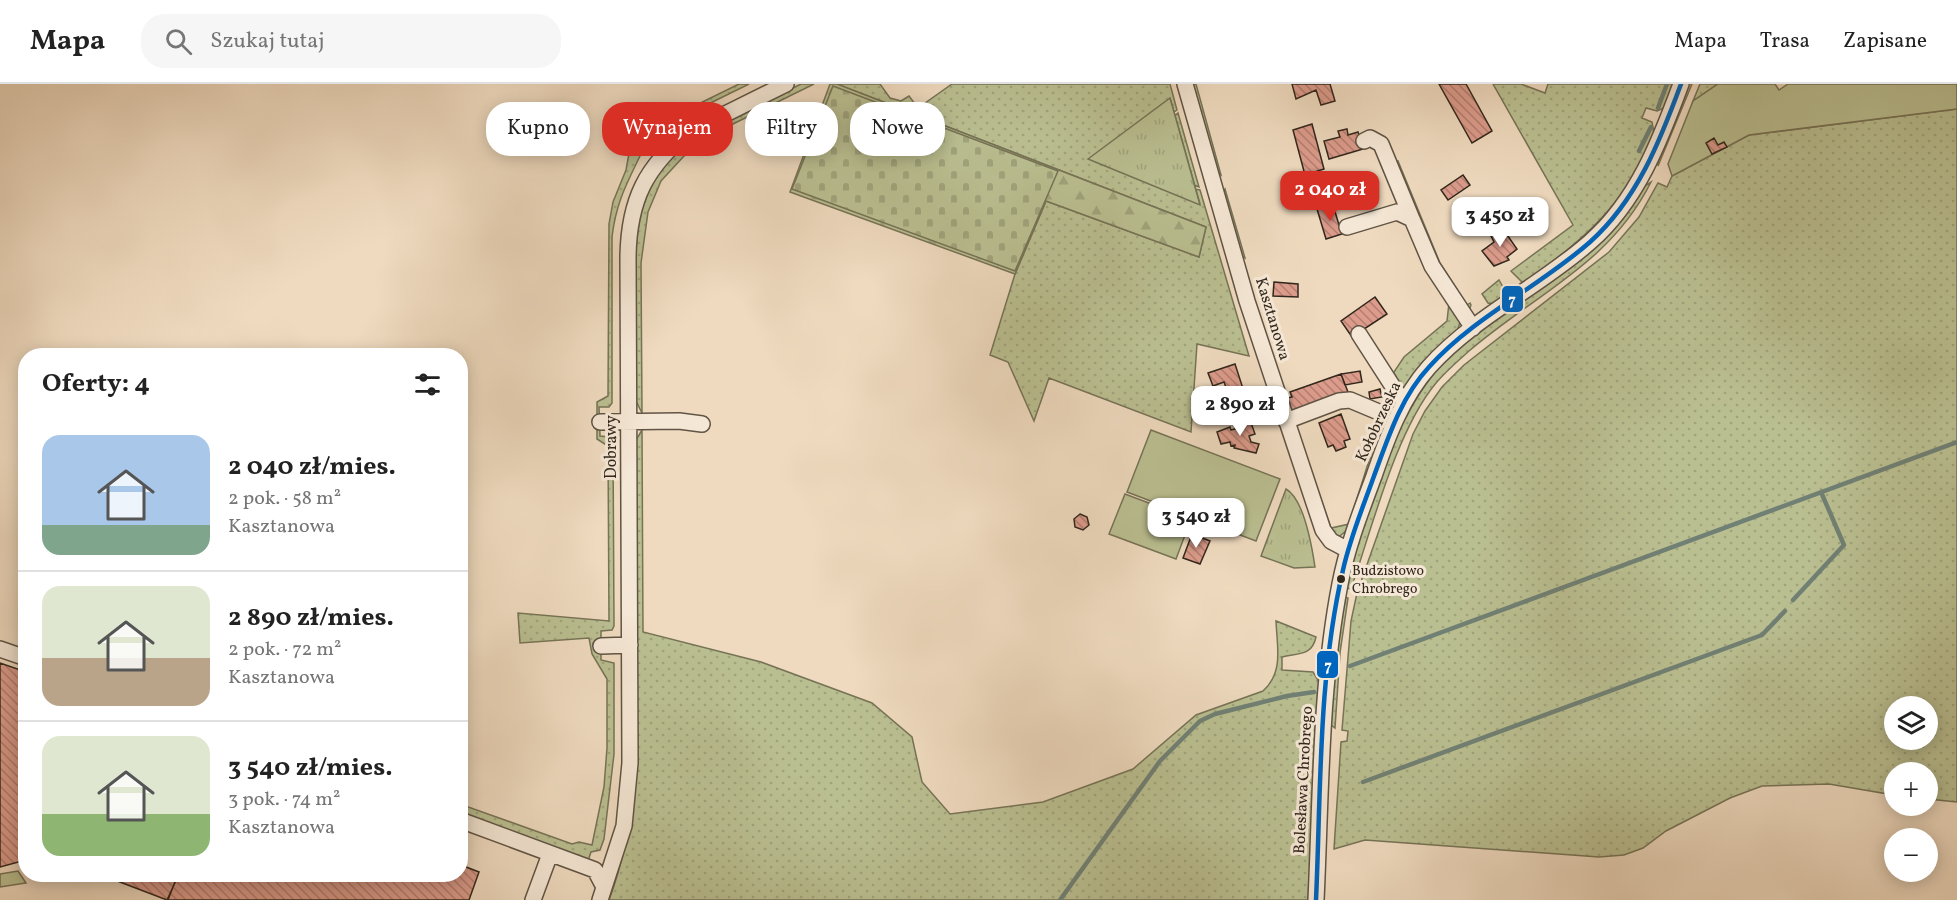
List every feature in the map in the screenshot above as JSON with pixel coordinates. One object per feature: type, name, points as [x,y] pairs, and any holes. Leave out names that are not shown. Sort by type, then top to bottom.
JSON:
[{"type":"street","name":"Dobrawy","points":[[733,110],[786,84]]},
{"type":"street","name":"Kasztanowa","points":[[1185,84],[1247,301],[1323,530],[1331,541],[1348,550]]},
{"type":"street","name":"Kołobrzeska","points":[[1329,662],[1337,595],[1348,550],[1376,469],[1406,400],[1429,367],[1473,328],[1570,258],[1610,222],[1647,167],[1681,84]]},
{"type":"street","points":[[1364,141],[1370,138],[1381,144],[1432,266],[1473,328]]},
{"type":"street","name":"Dobrawy","points":[[602,894],[617,853],[628,796],[630,422],[628,237],[635,201],[643,184],[663,156]]},
{"type":"street","points":[[1347,227],[1397,212],[1412,219]]},
{"type":"street","points":[[1359,334],[1397,393],[1406,400]]},
{"type":"street","points":[[1286,421],[1339,401],[1350,400],[1381,413]]},
{"type":"street","points":[[600,422],[702,424]]},
{"type":"street","points":[[601,646],[630,645]]},
{"type":"street","points":[[0,649],[18,655]]},
{"type":"street","name":"Bolesława Chrobrego","points":[[1316,900],[1329,662]]},
{"type":"street","name":"Dobrawy","points":[[468,823],[595,870],[602,894]]},
{"type":"street","points":[[533,900],[556,856]]},
{"type":"green space","points":[[739,84],[749,84],[712,102],[702,102]]},
{"type":"green space","points":[[801,84],[814,84],[778,102],[762,102]]},
{"type":"green space","points":[[830,84],[837,84],[883,102],[850,102],[850,156],[945,156],[945,126],[1206,227],[1199,257],[1046,201],[1015,274],[790,192],[803,156],[838,156],[838,102],[823,102]]},
{"type":"green space","points":[[837,84],[880,84],[890,98],[901,101],[909,96],[914,102],[883,102]]},
{"type":"green space","points":[[952,84],[1170,84],[1177,110],[1174,112],[1196,189],[1200,190],[1249,356],[1197,344],[1191,432],[1049,378],[1034,421],[1008,362],[990,355],[1015,274],[1046,201],[1199,257],[1206,227],[945,126],[945,102],[926,102]]},
{"type":"green space","points":[[1193,84],[1196,84],[1221,175],[1218,173]]},
{"type":"green space","points":[[1493,84],[1521,84],[1545,93],[1548,84],[1674,84],[1664,108],[1657,111],[1646,108],[1642,118],[1652,122],[1654,133],[1643,159],[1616,201],[1601,219],[1566,251],[1523,283],[1511,271],[1573,225]]},
{"type":"green space","points":[[1688,84],[1692,84],[1658,166],[1658,159]]},
{"type":"green space","points":[[1700,84],[1718,84],[1693,101]]},
{"type":"green space","points":[[1718,84],[1775,84],[1779,90],[1788,84],[1957,84],[1957,109],[1749,135],[1672,176],[1668,164],[1693,101]]},
{"type":"green space","points":[[833,86],[875,102],[850,102],[850,156],[945,156],[945,128],[1058,171],[1015,271],[792,189],[805,156],[838,156],[838,102],[827,102]]},
{"type":"green space","points":[[1170,98],[1174,112],[1200,205],[1088,159]]},
{"type":"green space","points":[[1957,109],[1957,802],[1938,800],[1938,762],[1884,762],[1884,793],[1829,784],[1762,786],[1730,798],[1666,831],[1643,848],[1624,855],[1599,857],[1365,840],[1334,849],[1341,742],[1347,741],[1348,731],[1342,730],[1351,621],[1357,593],[1413,434],[1425,411],[1442,387],[1464,365],[1609,252],[1639,217],[1658,183],[1667,187],[1672,176],[1749,135]]},
{"type":"green space","points":[[745,110],[745,118],[733,124],[733,115]]},
{"type":"green space","points":[[1178,113],[1199,187],[1194,185],[1175,116]]},
{"type":"green space","points":[[629,156],[640,156],[622,195],[612,237],[612,403],[609,407],[599,407],[600,436],[610,437],[613,440],[614,626],[612,630],[601,631],[601,660],[614,663],[614,754],[604,839],[600,850],[591,852],[588,861],[468,816],[468,807],[572,844],[579,842],[592,845],[604,787],[607,748],[607,679],[592,654],[589,638],[520,643],[518,613],[609,621],[608,446],[597,439],[597,402],[608,396],[609,224],[613,202],[626,170]]},
{"type":"green space","points":[[672,156],[684,156],[661,181],[648,212],[641,263],[642,413],[636,401],[636,254],[642,212],[648,192]]},
{"type":"green space","points":[[1398,161],[1440,263],[1467,305],[1470,303],[1471,305],[1468,313],[1445,279],[1395,162]]},
{"type":"green space","points":[[1651,182],[1615,235],[1593,256],[1494,331],[1436,383],[1422,403],[1397,453],[1351,589],[1346,588],[1360,531],[1383,467],[1412,407],[1428,381],[1446,360],[1479,332],[1550,283],[1593,249],[1643,187]]},
{"type":"green space","points":[[1225,189],[1245,258],[1241,256],[1223,192]]},
{"type":"green space","points":[[1499,280],[1507,294],[1493,304],[1488,303],[1482,294]]},
{"type":"green space","points":[[1449,303],[1461,319],[1457,332],[1431,354],[1403,389],[1392,375],[1404,357],[1447,321]]},
{"type":"green space","points":[[1383,416],[1387,424],[1348,529],[1340,536],[1335,535],[1329,525],[1296,427],[1331,528],[1349,524]]},
{"type":"green space","points":[[642,430],[643,632],[761,662],[872,703],[912,737],[922,782],[950,814],[1043,802],[1133,769],[1196,715],[1263,691],[1270,684],[1278,659],[1276,621],[1316,637],[1308,651],[1282,657],[1282,670],[1313,672],[1321,685],[1310,900],[609,900],[627,836],[635,770],[637,738],[636,440]]},
{"type":"green space","points":[[1151,430],[1280,479],[1256,541],[1127,492]]},
{"type":"green space","points":[[1286,489],[1298,503],[1302,513],[1315,567],[1294,568],[1261,556]]},
{"type":"green space","points":[[1125,494],[1191,519],[1176,559],[1109,534]]},
{"type":"green space","points":[[1344,597],[1348,598],[1340,653],[1335,728],[1331,725],[1336,653]]},
{"type":"green space","points":[[18,871],[18,882],[26,883],[0,887],[0,874]]},
{"type":"building","points":[[1292,84],[1330,84],[1335,101],[1321,105],[1316,90],[1296,99]]},
{"type":"building","points":[[1439,84],[1466,84],[1492,131],[1472,143]]},
{"type":"building","points":[[1312,124],[1324,169],[1305,175],[1293,130]]},
{"type":"building","points":[[1347,129],[1348,135],[1358,132],[1363,149],[1329,159],[1324,141],[1340,137],[1338,131]]},
{"type":"building","points":[[1714,138],[1718,145],[1724,142],[1727,147],[1712,154],[1706,143]]},
{"type":"building","points":[[1463,175],[1470,185],[1448,200],[1441,190]]},
{"type":"building","points":[[1333,205],[1339,225],[1342,224],[1345,233],[1326,239],[1317,209]]},
{"type":"building","points":[[1503,229],[1517,249],[1507,257],[1509,260],[1494,266],[1482,251],[1494,242],[1491,236]]},
{"type":"building","points":[[1274,282],[1298,284],[1298,297],[1273,296]]},
{"type":"building","points":[[1375,297],[1387,314],[1352,337],[1341,321]]},
{"type":"building","points":[[1235,364],[1247,401],[1221,410],[1217,397],[1228,393],[1224,382],[1213,386],[1208,373]]},
{"type":"building","points":[[1360,371],[1362,382],[1345,385],[1341,374]]},
{"type":"building","points":[[1341,374],[1348,392],[1292,413],[1287,398],[1292,397],[1290,392]]},
{"type":"building","points":[[1380,389],[1382,397],[1370,399],[1369,392]]},
{"type":"building","points":[[1341,414],[1350,439],[1344,441],[1346,447],[1336,451],[1333,445],[1328,447],[1319,423]]},
{"type":"building","points":[[1250,420],[1255,434],[1249,436],[1251,442],[1259,444],[1256,453],[1234,448],[1235,445],[1231,446],[1230,442],[1221,444],[1217,432],[1230,427],[1231,430],[1238,428],[1237,425]]},
{"type":"building","points":[[1080,514],[1087,517],[1089,525],[1083,530],[1075,527],[1074,519]]},
{"type":"building","points":[[1192,534],[1210,541],[1200,564],[1183,558]]},
{"type":"building","points":[[0,663],[18,669],[18,862],[0,867]]},
{"type":"building","points":[[468,868],[479,872],[469,900],[168,900],[175,882],[468,882]]},
{"type":"building","points":[[120,882],[175,882],[167,900]]},
{"type":"waterway","points":[[1658,108],[1667,84]]},
{"type":"waterway","points":[[1639,151],[1651,127]]},
{"type":"waterway","points":[[1350,666],[1957,442]]},
{"type":"waterway","points":[[1793,600],[1844,545],[1821,492]]},
{"type":"waterway","points":[[1363,782],[1762,635],[1785,611]]},
{"type":"waterway","points":[[1060,900],[1160,761],[1200,721],[1215,714],[1287,696],[1314,692]]},
{"type":"transit line","name":"7","points":[[1316,900],[1322,734],[1335,610],[1353,534],[1396,418],[1419,379],[1447,349],[1466,332],[1570,258],[1607,225],[1634,189],[1645,169],[1665,127],[1681,84]]},
{"type":"place","name":"Budzistowo Chrobrego","points":[[1341,579]]}]
